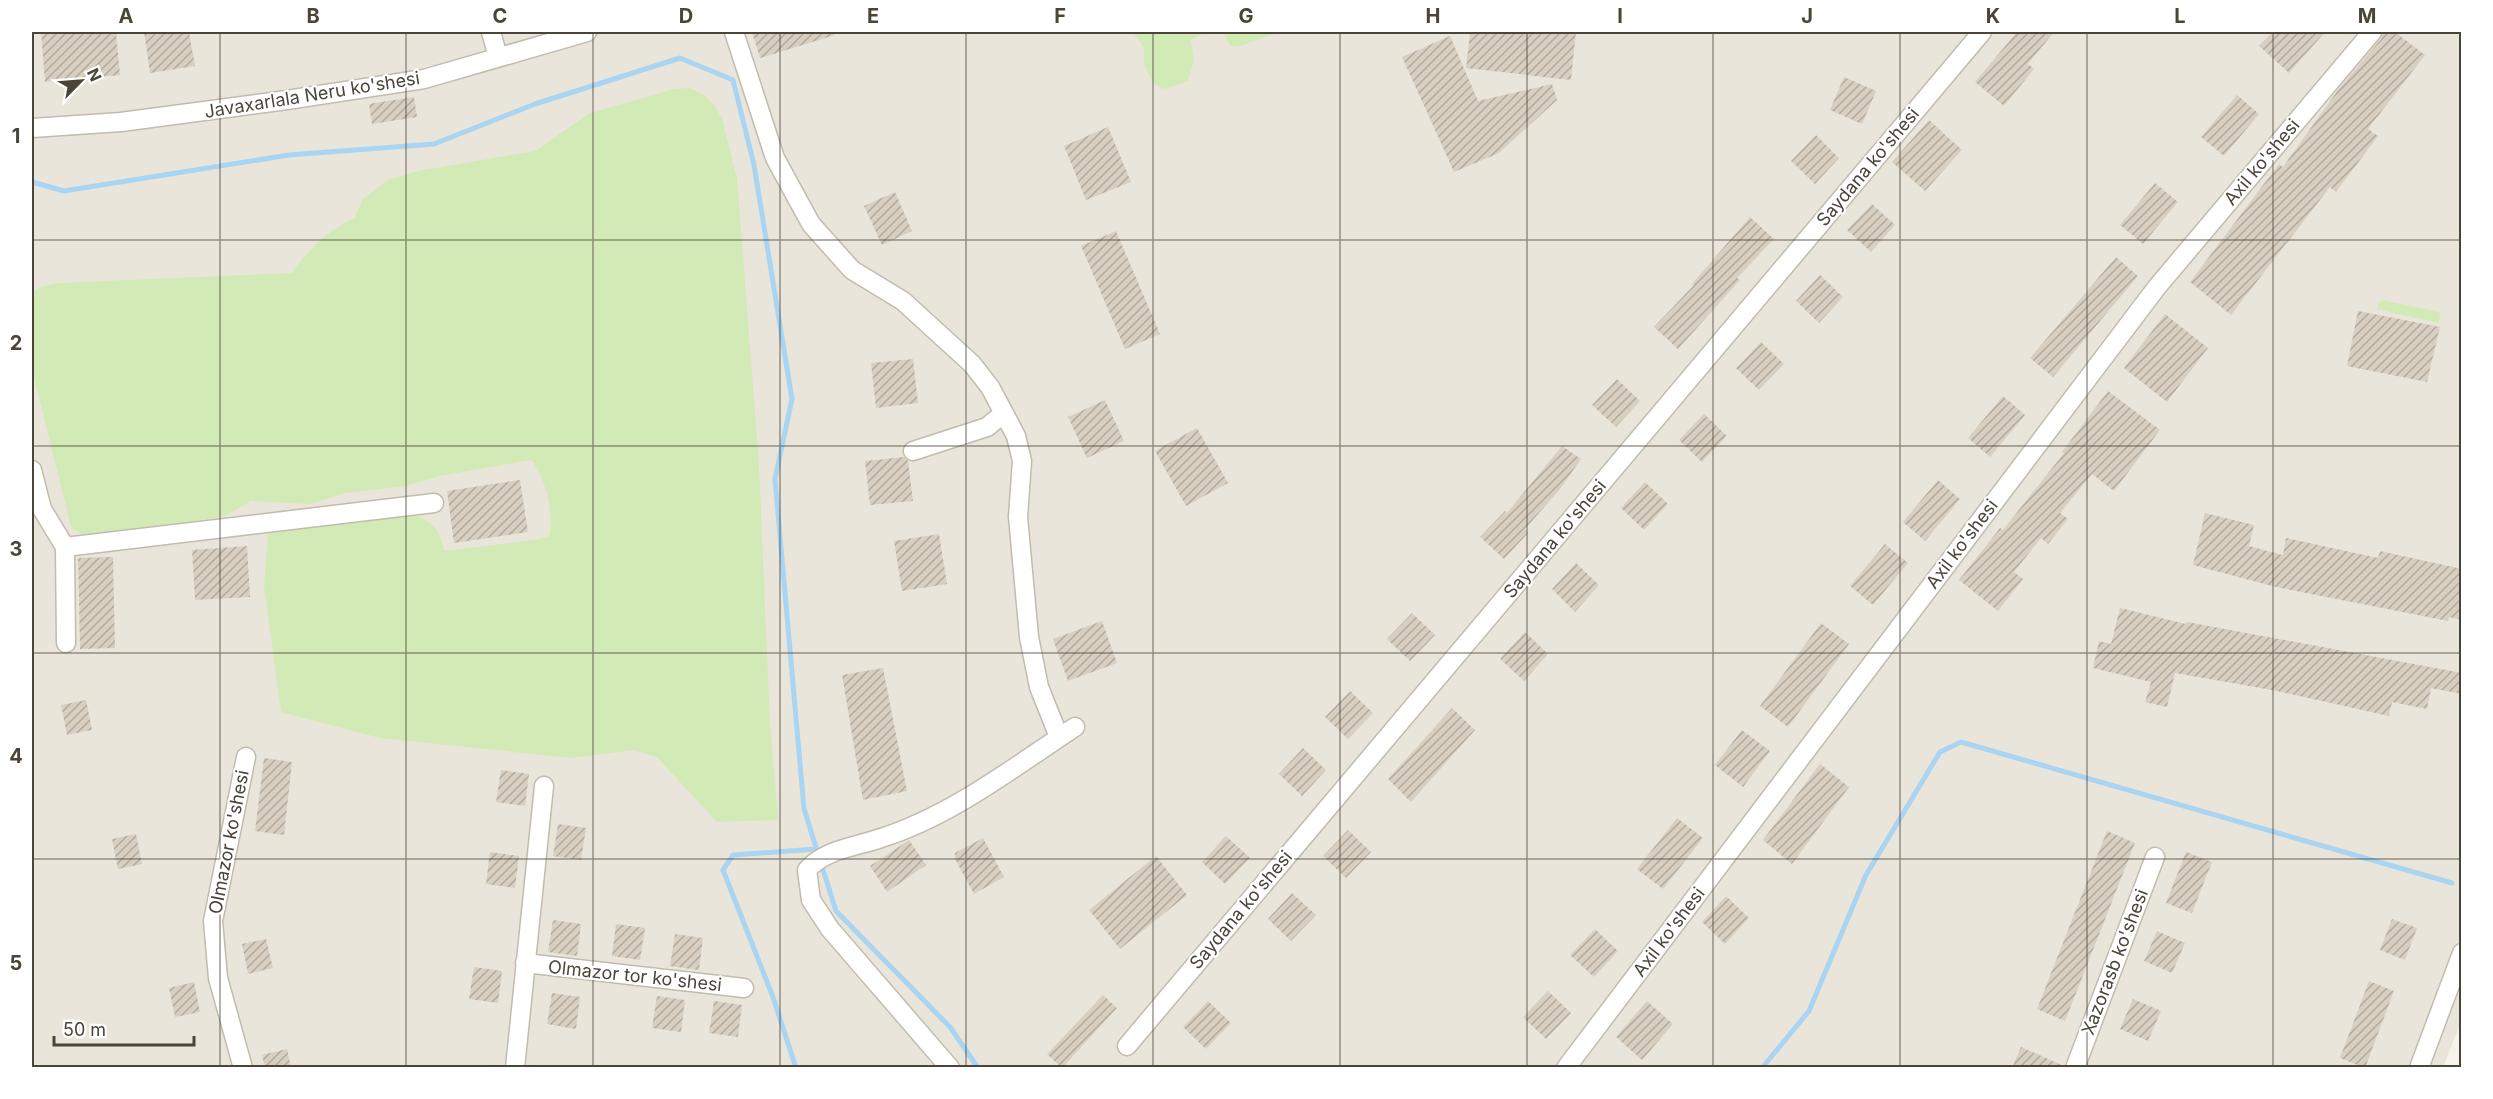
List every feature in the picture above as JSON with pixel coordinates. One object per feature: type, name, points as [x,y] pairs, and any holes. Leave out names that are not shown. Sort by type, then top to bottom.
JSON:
[{"type":"street","points":[[491,32],[498,57]]},
{"type":"street","name":"Javaxarlala Neru ko'shesi","points":[[32,128],[121,122],[424,79],[587,32]]},
{"type":"street","points":[[734,32],[775,158],[811,224],[852,270],[903,301],[972,364],[990,387],[1016,436],[1022,461],[1018,517],[1029,637],[1039,687],[1059,737]]},
{"type":"street","name":"Saydana ko'shesi","points":[[1127,1046],[1982,32]]},
{"type":"street","name":"Axil ko'shesi","points":[[1566,1068],[2157,287],[2372,32]]},
{"type":"street","points":[[913,451],[987,427],[1003,414]]},
{"type":"street","points":[[32,470],[42,509],[65,547],[66,643]]},
{"type":"street","points":[[65,547],[434,503]]},
{"type":"street","points":[[950,1068],[830,929],[811,900],[807,870],[828,854],[882,838],[926,820],[1075,727]]},
{"type":"street","name":"Olmazor ko'shesi","points":[[243,1068],[218,978],[213,921],[246,757]]},
{"type":"street","name":"Olmazor tor ko'shesi","points":[[515,1068],[544,786]]},
{"type":"street","name":"Xazorasb ko'shesi","points":[[2075,1068],[2155,857]]},
{"type":"street","points":[[2419,1068],[2462,953]]},
{"type":"street","name":"Olmazor tor ko'shesi","points":[[525,963],[744,988]]},
{"type":"shaded area","points":[[32,32],[2461,32],[2462,1020],[2443,1067],[32,1067]]},
{"type":"green space","points":[[1132,32],[1207,32],[1191,40],[1194,60],[1188,81],[1165,89],[1154,84],[1144,65],[1144,47]]},
{"type":"green space","points":[[1223,32],[1280,32],[1240,46],[1230,46]]},
{"type":"green space","points":[[689,88],[703,94],[722,118],[737,178],[759,464],[770,725],[778,820],[717,822],[657,757],[634,750],[571,758],[380,738],[281,712],[264,586],[268,530],[413,515],[426,520],[435,527],[444,551],[535,540],[549,536],[551,518],[548,496],[541,476],[531,460],[439,476],[405,486],[345,493],[310,504],[251,501],[225,516],[87,538],[71,527],[32,369],[32,294],[39,287],[59,283],[291,273],[320,241],[355,218],[362,200],[388,180],[418,171],[535,151],[590,113],[674,89]]},
{"type":"green space","points":[[2381,300],[2440,312],[2439,323],[2376,309]]},
{"type":"building","points":[[41,32],[116,32],[120,75],[45,82]]},
{"type":"building","points":[[144,32],[189,32],[195,66],[150,73]]},
{"type":"building","points":[[752,32],[834,32],[835,35],[760,58]]},
{"type":"building","points":[[1470,32],[1576,32],[1571,80],[1466,68]]},
{"type":"building","points":[[2017,32],[2054,32],[2028,64],[2034,69],[2004,106],[1975,82]]},
{"type":"building","points":[[2273,32],[2325,32],[2289,73],[2259,46]]},
{"type":"building","points":[[2383,32],[2395,32],[2425,55],[2368,129],[2378,136],[2336,192],[2330,187],[2231,315],[2190,282],[2279,164],[2283,167],[2338,90],[2381,39]]},
{"type":"building","points":[[1450,36],[1478,101],[1552,84],[1557,100],[1499,153],[1454,172],[1402,57]]},
{"type":"building","points":[[1844,77],[1876,91],[1862,124],[1830,110]]},
{"type":"building","points":[[2237,95],[2259,114],[2224,156],[2201,137]]},
{"type":"building","points":[[414,97],[417,117],[372,124],[369,104]]},
{"type":"building","points":[[1929,120],[1962,150],[1925,191],[1892,162]]},
{"type":"building","points":[[1108,127],[1131,182],[1086,200],[1064,146]]},
{"type":"building","points":[[1816,135],[1839,158],[1815,184],[1791,161]]},
{"type":"building","points":[[2155,183],[2178,202],[2143,244],[2120,225]]},
{"type":"building","points":[[895,192],[912,231],[882,245],[864,206]]},
{"type":"building","points":[[1872,204],[1895,225],[1871,252],[1847,230]]},
{"type":"building","points":[[1750,217],[1774,239],[1737,278],[1740,280],[1678,349],[1654,327],[1694,285],[1692,284]]},
{"type":"building","points":[[1116,231],[1160,334],[1125,349],[1081,246]]},
{"type":"building","points":[[2116,257],[2138,276],[2053,377],[2030,358]]},
{"type":"building","points":[[1820,275],[1843,297],[1819,323],[1796,301]]},
{"type":"building","points":[[2358,311],[2440,327],[2427,382],[2347,366]]},
{"type":"building","points":[[2165,314],[2208,348],[2167,402],[2124,368]]},
{"type":"building","points":[[1761,342],[1784,364],[1759,390],[1736,368]]},
{"type":"building","points":[[913,359],[918,403],[876,408],[871,363]]},
{"type":"building","points":[[1617,379],[1640,401],[1616,427],[1592,405]]},
{"type":"building","points":[[2108,391],[2160,430],[2114,491],[2092,474],[2060,513],[2068,519],[2048,544],[2041,538],[2014,572],[2023,579],[1998,611],[1959,580],[2000,528],[2003,530],[2064,453],[2062,452]]},
{"type":"building","points":[[2003,396],[2025,415],[1990,457],[1968,438]]},
{"type":"building","points":[[1105,400],[1124,441],[1087,458],[1068,417]]},
{"type":"building","points":[[1704,414],[1727,436],[1702,462],[1679,440]]},
{"type":"building","points":[[1197,428],[1228,483],[1186,506],[1155,451]]},
{"type":"building","points":[[1562,446],[1581,459],[1560,489],[1525,529],[1528,533],[1504,559],[1480,537],[1505,511],[1507,513]]},
{"type":"building","points":[[904,457],[908,461],[913,501],[870,505],[865,461]]},
{"type":"building","points":[[520,480],[528,532],[454,543],[447,491]]},
{"type":"building","points":[[1938,480],[1960,499],[1925,541],[1903,522]]},
{"type":"building","points":[[1645,482],[1668,504],[1644,530],[1621,508]]},
{"type":"building","points":[[2205,513],[2254,525],[2249,546],[2283,555],[2286,538],[2378,558],[2380,551],[2462,569],[2462,620],[2449,617],[2448,621],[2276,587],[2193,565]]},
{"type":"building","points":[[939,534],[947,584],[902,591],[894,541]]},
{"type":"building","points":[[1885,544],[1908,563],[1873,605],[1850,586]]},
{"type":"building","points":[[247,546],[250,597],[195,600],[192,550]]},
{"type":"building","points":[[113,557],[115,648],[80,649],[78,558]]},
{"type":"building","points":[[1576,563],[1599,585],[1575,612],[1552,589]]},
{"type":"building","points":[[2120,608],[2186,624],[2187,622],[2462,673],[2462,694],[2431,688],[2427,709],[2392,702],[2389,716],[2272,690],[2175,673],[2167,707],[2145,702],[2151,682],[2093,668],[2099,641],[2111,644]]},
{"type":"building","points":[[1412,613],[1435,635],[1410,661],[1387,639]]},
{"type":"building","points":[[1102,621],[1117,663],[1068,681],[1053,639]]},
{"type":"building","points":[[1821,623],[1849,644],[1788,727],[1760,706]]},
{"type":"building","points":[[1525,632],[1548,654],[1524,681],[1500,659]]},
{"type":"building","points":[[883,668],[907,791],[863,800],[842,675]]},
{"type":"building","points":[[1350,691],[1373,713],[1348,739],[1325,717]]},
{"type":"building","points":[[86,700],[92,730],[67,735],[61,705]]},
{"type":"building","points":[[1452,708],[1475,730],[1411,802],[1388,779]]},
{"type":"building","points":[[1742,730],[1770,751],[1743,787],[1715,765]]},
{"type":"building","points":[[1303,748],[1326,770],[1302,796],[1279,774]]},
{"type":"building","points":[[264,758],[292,762],[284,835],[255,831]]},
{"type":"building","points":[[1820,764],[1849,787],[1792,864],[1763,840]]},
{"type":"building","points":[[501,770],[529,774],[525,806],[496,802]]},
{"type":"building","points":[[1677,818],[1703,838],[1663,889],[1637,869]]},
{"type":"building","points":[[558,824],[586,828],[581,860],[553,856]]},
{"type":"building","points":[[1348,830],[1371,852],[1346,878],[1323,856]]},
{"type":"building","points":[[2107,831],[2135,843],[2065,1021],[2037,1009]]},
{"type":"building","points":[[136,834],[142,864],[118,869],[112,839]]},
{"type":"building","points":[[1226,836],[1250,858],[1225,884],[1202,862]]},
{"type":"building","points":[[983,838],[1004,877],[974,894],[955,859],[955,853]]},
{"type":"building","points":[[909,840],[926,865],[887,892],[870,866]]},
{"type":"building","points":[[490,852],[519,856],[515,888],[486,884]]},
{"type":"building","points":[[2186,852],[2212,862],[2192,913],[2166,903]]},
{"type":"building","points":[[1156,856],[1187,895],[1120,949],[1089,910]]},
{"type":"building","points":[[1292,893],[1316,915],[1291,941],[1268,919]]},
{"type":"building","points":[[1726,896],[1749,918],[1725,944],[1702,922]]},
{"type":"building","points":[[2392,919],[2417,928],[2405,960],[2380,950]]},
{"type":"building","points":[[553,920],[581,924],[577,956],[548,952]]},
{"type":"building","points":[[616,924],[645,928],[640,960],[612,956]]},
{"type":"building","points":[[1595,929],[1618,951],[1594,977],[1570,955]]},
{"type":"building","points":[[2157,931],[2185,943],[2172,973],[2144,961]]},
{"type":"building","points":[[675,934],[703,938],[699,970],[670,966]]},
{"type":"building","points":[[266,939],[273,968],[248,974],[242,944]]},
{"type":"building","points":[[474,967],[502,971],[498,1003],[469,999]]},
{"type":"building","points":[[2369,981],[2394,991],[2365,1068],[2340,1058]]},
{"type":"building","points":[[194,982],[200,1012],[175,1017],[169,988]]},
{"type":"building","points":[[1548,991],[1571,1013],[1546,1039],[1523,1017]]},
{"type":"building","points":[[552,993],[580,997],[576,1029],[547,1024]]},
{"type":"building","points":[[1103,995],[1117,1008],[1062,1068],[1047,1054]]},
{"type":"building","points":[[657,996],[685,1000],[681,1032],[652,1028]]},
{"type":"building","points":[[2133,999],[2161,1011],[2148,1041],[2120,1029]]},
{"type":"building","points":[[714,1001],[742,1005],[738,1037],[709,1033]]},
{"type":"building","points":[[1208,1001],[1231,1023],[1206,1049],[1183,1027]]},
{"type":"building","points":[[1647,1001],[1673,1024],[1642,1060],[1616,1037]]},
{"type":"building","points":[[2021,1047],[2064,1066],[2064,1068],[2012,1068]]},
{"type":"building","points":[[287,1049],[291,1068],[265,1068],[262,1055]]},
{"type":"waterway","points":[[32,182],[64,191],[289,155],[434,144],[535,104],[680,58],[733,80],[754,165],[792,399],[775,479],[804,809],[836,911],[950,1027],[978,1068]]},
{"type":"waterway","points":[[1762,1068],[1809,1011],[1866,875],[1940,752],[1961,742],[2452,883]]},
{"type":"waterway","points":[[796,1068],[773,997],[723,870],[733,855],[816,849]]}]
